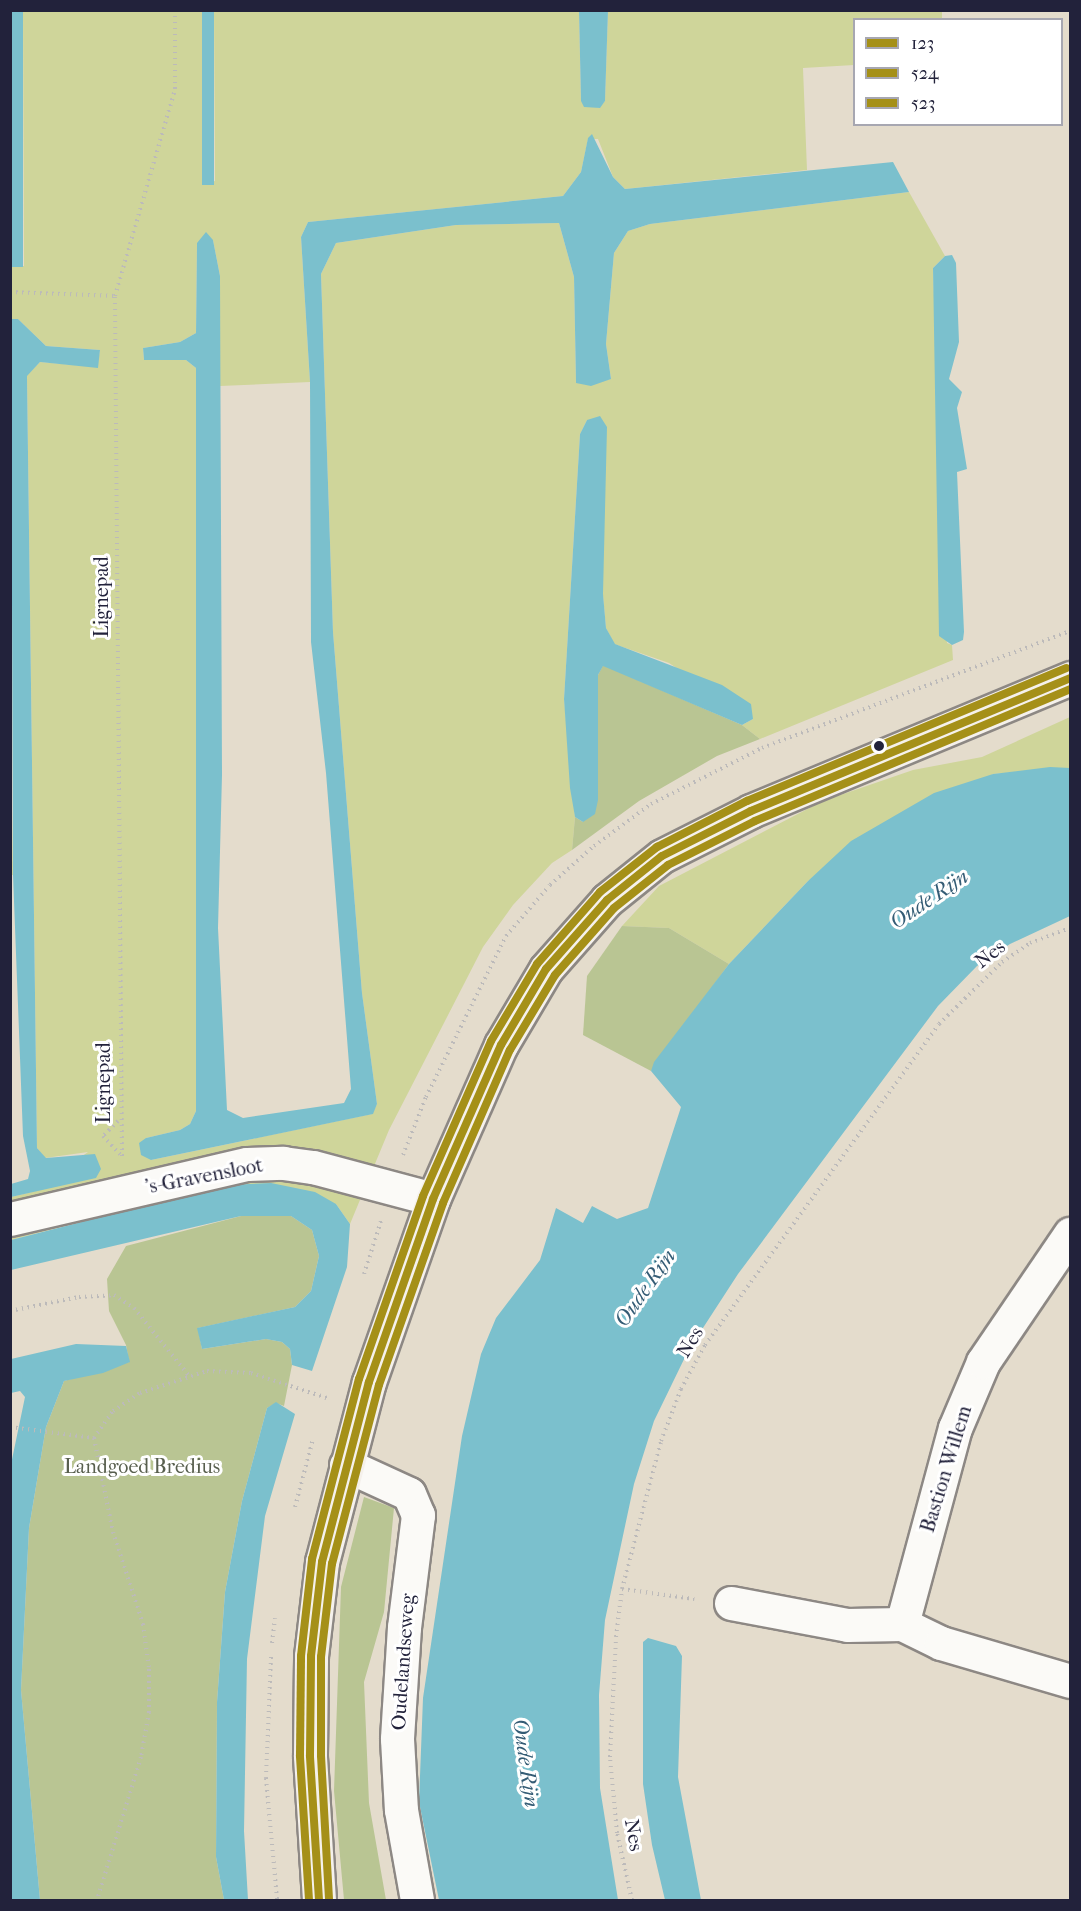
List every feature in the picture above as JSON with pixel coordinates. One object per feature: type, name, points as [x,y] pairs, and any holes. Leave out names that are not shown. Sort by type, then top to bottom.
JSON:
[{"type":"main road","points":[[319,1900],[310,1755],[310,1656],[322,1562],[369,1382],[433,1198],[501,1045],[546,969],[616,892],[662,855],[752,811],[1071,678]]},
{"type":"street","name":"'s-Gravensloot","points":[[10,1219],[247,1164],[283,1163],[433,1198]]},
{"type":"street","name":"Bastion Willem","points":[[902,1624],[955,1428],[979,1371],[1071,1234]]},
{"type":"street","name":"Oudelandseweg","points":[[346,1465],[409,1494],[418,1515],[404,1627],[398,1739],[401,1810],[417,1900]]},
{"type":"street","points":[[731,1603],[847,1625],[902,1624],[941,1643],[1071,1681]]},
{"type":"path","name":"Lignepad","points":[[132,1191],[121,1154],[118,1120],[115,296],[175,89],[175,10]]},
{"type":"path","points":[[10,292],[115,296]]},
{"type":"path","name":"Nes","points":[[632,1900],[617,1833],[610,1757],[611,1694],[622,1589],[661,1441],[681,1389],[705,1345],[939,1024],[1002,962],[1030,943],[1071,928]]},
{"type":"path","points":[[118,1120],[103,1136],[121,1154]]},
{"type":"path","points":[[10,1311],[79,1296],[114,1294],[134,1308],[189,1376]]},
{"type":"path","points":[[97,1900],[141,1757],[149,1712],[149,1669],[143,1624],[104,1497],[94,1438],[113,1411],[140,1393],[189,1376],[226,1369],[251,1373],[325,1398]]},
{"type":"path","points":[[10,1427],[94,1438]]},
{"type":"path","points":[[622,1589],[693,1598]]},
{"type":"green space","points":[[23,11],[202,11],[204,185],[215,181],[214,11],[579,11],[581,101],[599,108],[605,101],[608,11],[942,11],[942,18],[853,18],[853,65],[803,68],[807,170],[625,189],[613,177],[598,139],[588,139],[581,172],[563,196],[308,222],[301,237],[310,382],[220,386],[220,276],[213,240],[197,243],[196,333],[180,342],[143,348],[144,360],[186,360],[196,368],[199,658],[196,1111],[190,1124],[180,1130],[146,1138],[151,1160],[372,1114],[377,1104],[362,993],[333,632],[321,274],[336,243],[456,225],[559,223],[574,277],[576,383],[611,379],[606,344],[614,253],[628,231],[650,224],[909,192],[945,256],[933,268],[947,643],[952,645],[953,660],[760,739],[742,725],[753,719],[669,663],[614,644],[606,628],[587,420],[580,434],[564,699],[575,817],[572,850],[552,863],[513,905],[483,947],[389,1130],[350,1224],[336,1204],[142,1206],[11,1240],[11,1197],[32,1192],[88,1152],[45,1158],[37,1148],[27,375],[40,362],[97,367],[100,350],[46,346],[18,319],[11,320],[11,267],[24,266]]},
{"type":"green space","points":[[603,665],[742,725],[760,739],[717,756],[639,801],[572,850],[575,817],[583,822],[598,675]]},
{"type":"green space","points":[[10,680],[13,875],[10,875]]},
{"type":"green space","points":[[1070,717],[1070,768],[993,774],[808,881],[729,964],[669,928],[622,926],[659,886],[823,801],[913,770],[982,757]]},
{"type":"green space","points":[[622,926],[669,928],[729,964],[651,1071],[583,1035],[587,976]]},
{"type":"green space","name":"Landgoed Bredius","points":[[241,1216],[291,1216],[312,1230],[319,1256],[311,1291],[295,1307],[198,1328],[202,1349],[266,1339],[282,1342],[290,1349],[292,1365],[284,1406],[276,1403],[267,1408],[242,1501],[225,1592],[217,1702],[216,1857],[224,1900],[40,1900],[21,1690],[29,1528],[46,1427],[64,1381],[129,1362],[126,1345],[109,1311],[107,1279],[126,1246]]},
{"type":"green space","points":[[364,1497],[394,1508],[384,1612],[364,1682],[369,1803],[386,1900],[344,1900],[334,1791],[341,1587]]},
{"type":"water","points":[[11,11],[23,11],[23,267],[11,267]]},
{"type":"water","points":[[202,11],[214,11],[214,185],[202,185]]},
{"type":"water","points":[[579,11],[608,11],[605,101],[600,108],[584,107],[581,101]]},
{"type":"water","points":[[592,134],[613,177],[625,189],[893,162],[909,192],[650,224],[628,231],[614,253],[606,344],[611,379],[591,386],[576,383],[574,277],[559,223],[456,225],[336,243],[321,274],[333,632],[362,993],[377,1104],[373,1114],[151,1160],[141,1155],[139,1143],[146,1138],[180,1130],[190,1124],[196,1111],[196,368],[186,360],[144,360],[143,348],[180,342],[196,333],[197,243],[206,232],[213,240],[220,276],[222,775],[218,928],[227,1110],[243,1118],[344,1103],[351,1089],[326,773],[311,642],[310,382],[301,237],[308,222],[563,196],[581,172],[588,138]]},
{"type":"water","points":[[952,255],[956,263],[959,342],[949,379],[962,392],[957,408],[967,469],[957,472],[964,632],[963,640],[952,645],[939,636],[933,268],[945,256]]},
{"type":"water","points":[[11,319],[18,319],[46,346],[100,350],[98,368],[40,362],[27,376],[37,1148],[46,1158],[95,1154],[101,1169],[96,1178],[11,1197],[11,1184],[28,1179],[30,1171],[23,1136],[13,875]]},
{"type":"water","points":[[600,416],[607,427],[603,594],[606,628],[615,644],[722,685],[751,704],[753,719],[742,725],[603,666],[598,675],[598,800],[595,814],[583,822],[575,817],[570,788],[564,699],[580,434],[587,420]]},
{"type":"water","name":"Oude Rijn","points":[[1050,767],[1070,768],[1070,916],[1010,944],[977,966],[938,1006],[738,1274],[688,1351],[654,1421],[634,1484],[605,1620],[599,1695],[600,1788],[618,1900],[439,1900],[419,1802],[423,1698],[462,1436],[481,1354],[496,1318],[540,1260],[556,1208],[583,1223],[592,1206],[617,1219],[648,1208],[681,1107],[651,1071],[654,1062],[729,964],[808,881],[851,841],[934,793],[993,774]]},
{"type":"water","points":[[271,1183],[315,1192],[336,1204],[350,1224],[347,1267],[312,1371],[292,1365],[290,1349],[282,1342],[266,1339],[202,1349],[197,1328],[295,1307],[311,1291],[319,1256],[312,1230],[291,1216],[241,1216],[11,1270],[11,1240],[227,1185]]},
{"type":"water","points":[[76,1344],[126,1346],[130,1362],[103,1373],[64,1381],[46,1427],[29,1528],[21,1690],[40,1900],[11,1900],[10,1469],[25,1397],[20,1391],[11,1393],[11,1359]]},
{"type":"water","points":[[276,1402],[295,1414],[265,1516],[247,1659],[244,1831],[248,1900],[224,1900],[216,1857],[217,1702],[225,1592],[242,1501],[267,1408]]},
{"type":"water","points":[[648,1638],[676,1646],[682,1656],[678,1777],[701,1900],[665,1900],[652,1845],[643,1784],[643,1642]]},
{"type":"transit line","name":"523","points":[[309,1900],[300,1755],[301,1656],[312,1559],[359,1379],[423,1196],[491,1041],[537,964],[600,892],[657,847],[747,801],[1066,668]]},
{"type":"transit line","name":"123","points":[[319,1900],[310,1755],[311,1656],[322,1562],[369,1382],[433,1199],[501,1045],[546,969],[607,900],[662,856],[751,811],[1070,678]]},
{"type":"transit line","name":"524","points":[[329,1899],[321,1755],[321,1657],[332,1564],[379,1385],[443,1203],[510,1050],[555,975],[614,908],[668,865],[755,821],[1070,689]]}]
